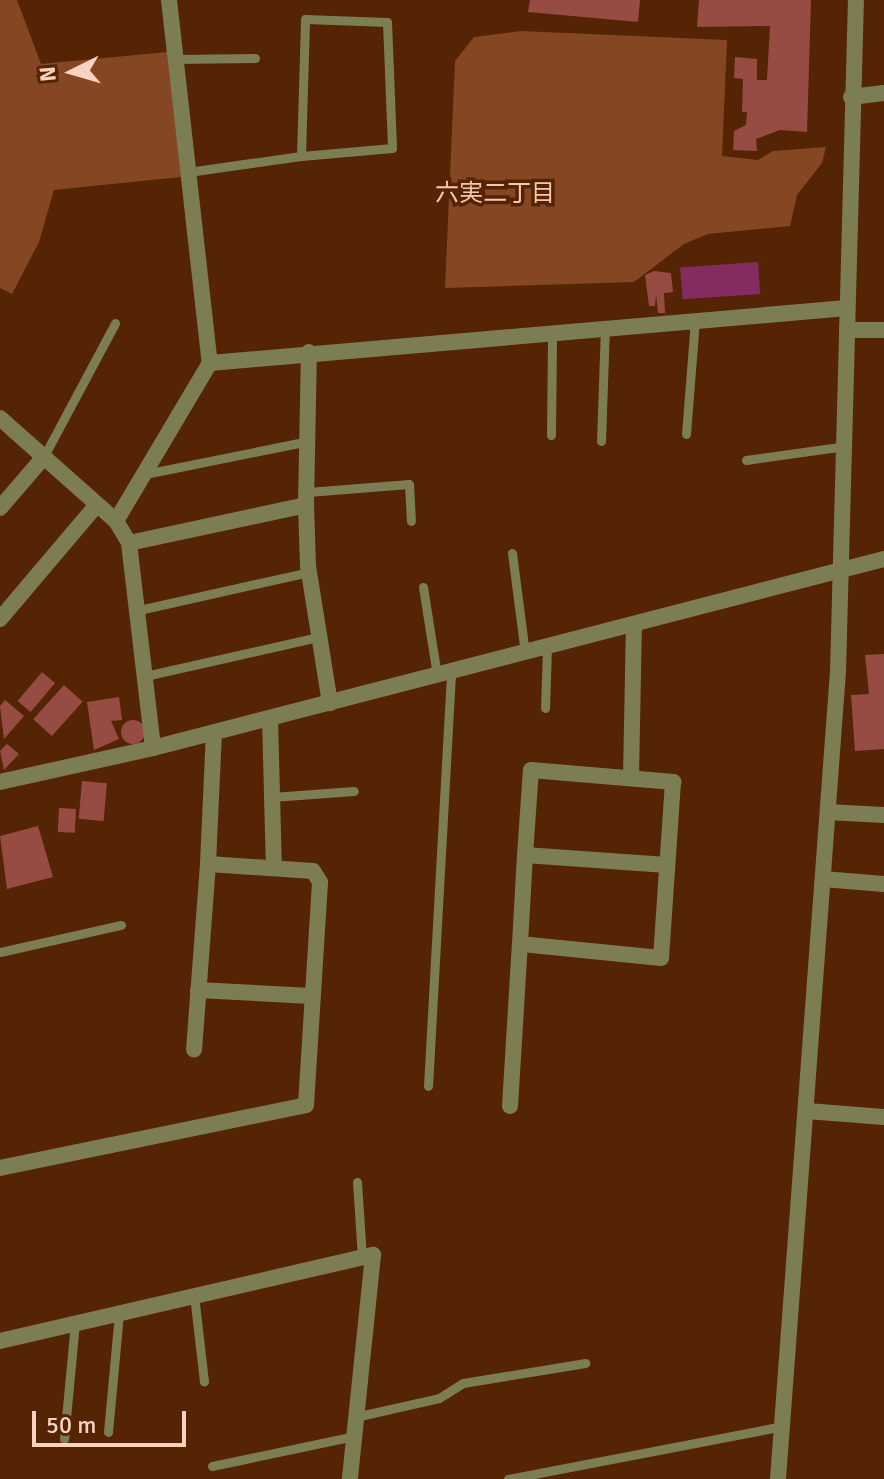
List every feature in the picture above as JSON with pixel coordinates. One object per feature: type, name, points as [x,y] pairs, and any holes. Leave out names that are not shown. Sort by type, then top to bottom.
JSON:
[{"type":"street","points":[[116,521],[210,363],[169,0]]},
{"type":"street","points":[[778,1479],[828,812],[841,571],[851,97],[856,0]]},
{"type":"street","points":[[851,97],[884,93]]},
{"type":"street","points":[[210,363],[605,326],[847,308]]},
{"type":"street","points":[[847,330],[884,330]]},
{"type":"street","points":[[309,352],[309,572],[330,703]]},
{"type":"street","points":[[0,418],[116,521],[129,543],[153,748]]},
{"type":"street","points":[[0,508],[43,458]]},
{"type":"street","points":[[129,543],[307,498]]},
{"type":"street","points":[[0,619],[96,506]]},
{"type":"street","points":[[0,782],[214,733],[884,559]]},
{"type":"street","points":[[631,778],[634,625]]},
{"type":"street","points":[[270,718],[274,868]]},
{"type":"street","points":[[194,1049],[214,733]]},
{"type":"street","points":[[510,1106],[525,855],[531,770],[673,782],[661,958],[520,944]]},
{"type":"street","points":[[828,812],[884,815]]},
{"type":"street","points":[[525,855],[667,865]]},
{"type":"street","points":[[0,1168],[306,1105],[320,882],[313,871],[208,864]]},
{"type":"street","points":[[823,879],[884,884]]},
{"type":"street","points":[[198,990],[311,996]]},
{"type":"street","points":[[807,1111],[884,1117]]},
{"type":"street","points":[[0,1341],[373,1255],[350,1479]]},
{"type":"lane","points":[[188,172],[301,156],[392,148],[387,22],[305,19],[301,156]]},
{"type":"lane","points":[[175,59],[255,58]]},
{"type":"lane","points":[[686,434],[695,320]]},
{"type":"lane","points":[[43,458],[115,323]]},
{"type":"lane","points":[[601,441],[605,326]]},
{"type":"lane","points":[[551,435],[552,331]]},
{"type":"lane","points":[[142,474],[309,441]]},
{"type":"lane","points":[[746,460],[845,446]]},
{"type":"lane","points":[[307,498],[409,484],[411,521]]},
{"type":"lane","points":[[512,553],[525,653]]},
{"type":"lane","points":[[139,610],[309,572]]},
{"type":"lane","points":[[423,587],[444,674],[428,1086]]},
{"type":"lane","points":[[145,676],[318,637]]},
{"type":"lane","points":[[545,708],[547,647]]},
{"type":"lane","points":[[272,797],[354,791]]},
{"type":"lane","points":[[0,952],[121,925]]},
{"type":"lane","points":[[357,1182],[362,1258]]},
{"type":"lane","points":[[194,1295],[204,1381]]},
{"type":"lane","points":[[108,1432],[119,1313]]},
{"type":"lane","points":[[64,1439],[75,1323]]},
{"type":"lane","points":[[355,1417],[439,1398],[463,1383],[585,1363]]},
{"type":"lane","points":[[508,1479],[782,1426]]},
{"type":"lane","points":[[212,1466],[354,1436]]},
{"type":"shaded area","points":[[0,0],[17,0],[41,64],[167,52],[181,177],[54,190],[39,242],[12,294],[0,288]]},
{"type":"shaded area","points":[[521,31],[727,40],[722,156],[758,160],[773,151],[826,147],[822,163],[797,195],[790,226],[708,234],[684,244],[634,282],[445,288],[455,61],[474,37]]},
{"type":"shaded area","points":[[758,262],[760,294],[682,299],[680,267]]},
{"type":"building","points":[[530,0],[640,0],[638,22],[528,12]]},
{"type":"building","points":[[699,0],[811,0],[807,132],[780,130],[756,139],[757,151],[733,150],[734,131],[746,125],[747,112],[742,112],[743,79],[734,78],[735,57],[757,59],[757,80],[767,80],[770,26],[697,27]]},
{"type":"building","points":[[654,271],[671,273],[673,292],[664,293],[665,313],[658,313],[656,294],[655,306],[649,306],[645,275]]},
{"type":"building","points":[[884,654],[884,749],[855,751],[851,695],[869,694],[865,655]]},
{"type":"building","points":[[42,672],[55,683],[31,712],[18,701]]},
{"type":"building","points":[[64,685],[83,702],[52,736],[33,719]]},
{"type":"building","points":[[119,697],[122,720],[111,721],[119,739],[94,750],[87,702]]},
{"type":"building","points":[[5,700],[24,716],[4,739],[0,706]]},
{"type":"building","points":[[133,720],[142,723],[145,732],[142,741],[133,744],[124,741],[121,732],[124,723]]},
{"type":"building","points":[[7,744],[19,754],[4,770],[0,751]]},
{"type":"building","points":[[82,781],[107,783],[104,821],[79,819]]},
{"type":"building","points":[[59,808],[76,809],[75,833],[58,832]]},
{"type":"building","points":[[38,826],[53,877],[7,889],[0,836]]},
{"type":"district","name":"六実二丁目","points":[[495,194]]}]
